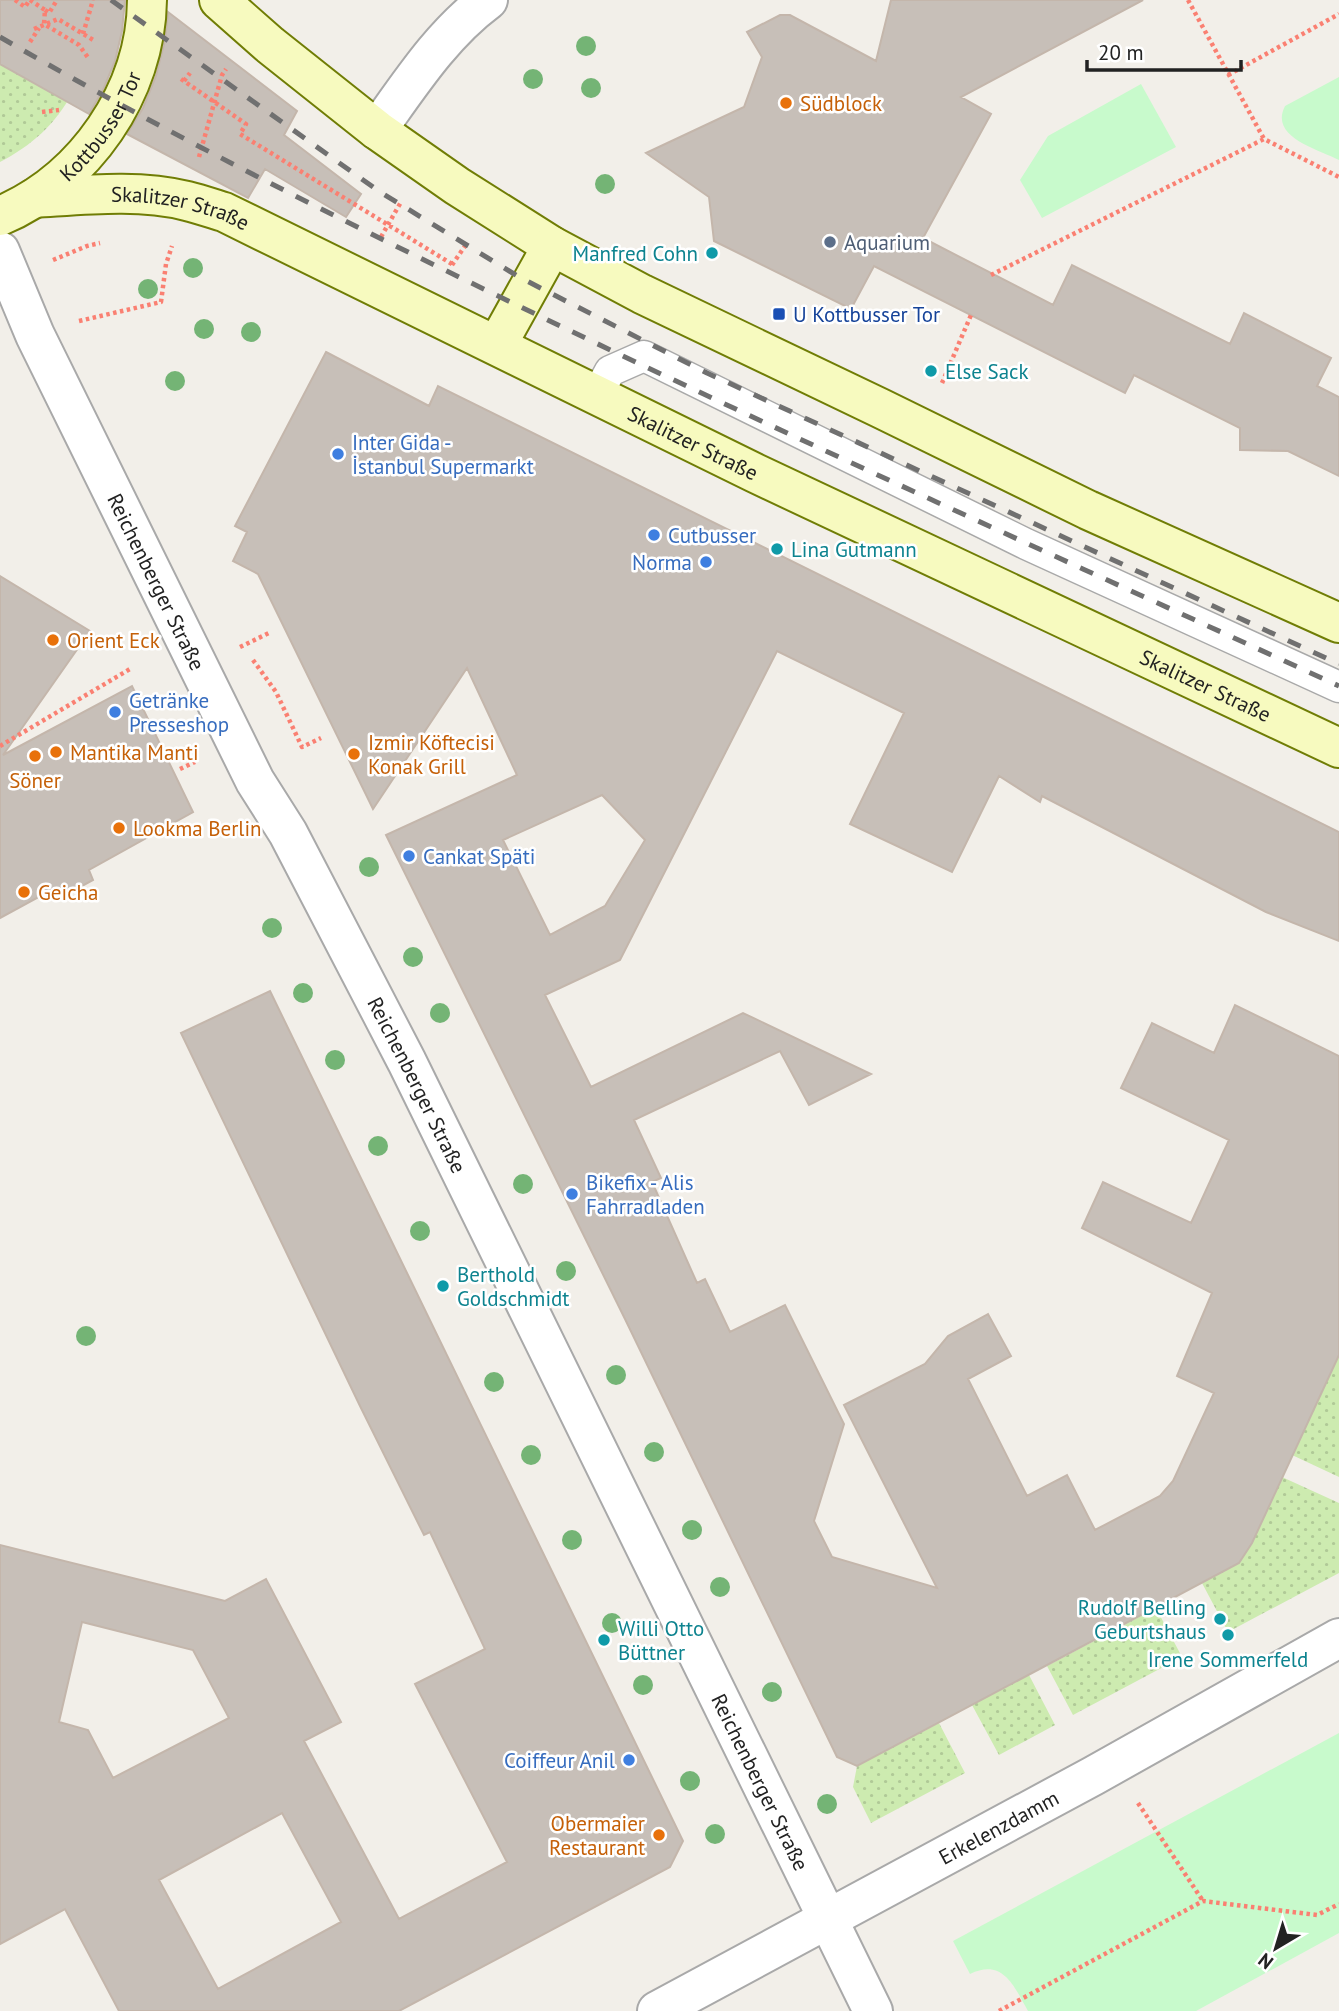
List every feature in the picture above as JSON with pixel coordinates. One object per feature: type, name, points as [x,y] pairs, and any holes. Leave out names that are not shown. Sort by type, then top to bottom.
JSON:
[{"type":"main road","name":"Kottbusser Tor","points":[[0,215],[35,198],[75,166],[98,140],[126,93],[143,40],[147,0]]},
{"type":"main road","points":[[219,0],[254,32],[416,159],[552,246],[653,300],[1088,510],[1339,623]]},
{"type":"main road","name":"Skalitzer Straße","points":[[35,198],[117,194],[186,200],[224,212],[755,473],[1339,748]]},
{"type":"main road","points":[[497,345],[552,246]]},
{"type":"street","points":[[377,130],[466,16],[488,0]]},
{"type":"street","name":"Reichenberger Straße","points":[[0,251],[33,329],[255,781],[288,832],[407,1062],[873,2011]]},
{"type":"street","name":"Erkelenzdamm","points":[[657,2011],[1113,1765],[1339,1638]]},
{"type":"lane","points":[[597,396],[610,371],[644,356],[1026,544],[1339,687]]},
{"type":"path","points":[[15,0],[25,7],[30,0]]},
{"type":"path","points":[[30,0],[49,13]]},
{"type":"path","points":[[30,0],[45,10],[44,24],[79,44]]},
{"type":"path","points":[[30,42],[57,0]]},
{"type":"path","points":[[83,34],[93,0]]},
{"type":"path","points":[[1188,0],[1264,139],[1339,177]]},
{"type":"path","points":[[1228,75],[1339,14]]},
{"type":"path","points":[[34,29],[58,19],[106,48]]},
{"type":"path","points":[[33,329],[161,302],[166,264],[222,75],[236,52],[254,32]]},
{"type":"path","points":[[174,75],[246,124],[240,134],[452,264]]},
{"type":"path","points":[[991,275],[1264,139]]},
{"type":"path","points":[[358,278],[409,188],[416,159]]},
{"type":"path","points":[[46,263],[87,246],[110,242]]},
{"type":"path","points":[[447,272],[467,243]]},
{"type":"path","points":[[942,383],[971,315]]},
{"type":"path","points":[[237,649],[269,633]]},
{"type":"path","points":[[253,660],[276,692],[302,747],[321,738]]},
{"type":"path","points":[[0,746],[130,669]]},
{"type":"path","points":[[180,769],[197,761],[193,754]]},
{"type":"path","points":[[1113,1765],[1203,1901]]},
{"type":"path","points":[[999,2011],[1203,1901],[1317,1915],[1339,1904]]},
{"type":"green space","points":[[0,54],[72,93],[42,133],[0,162]]},
{"type":"green space","points":[[1339,77],[1339,160],[1289,134],[1282,117],[1285,106]]},
{"type":"green space","points":[[1141,84],[1176,147],[1042,218],[1020,180],[1048,136]]},
{"type":"green space","points":[[1339,1356],[1339,1477],[1292,1455]]},
{"type":"green space","points":[[1282,1477],[1339,1503],[1339,1573],[1228,1632],[1202,1583],[1239,1563],[1252,1543]]},
{"type":"green space","points":[[1156,1608],[1182,1657],[1073,1715],[1047,1666]]},
{"type":"green space","points":[[1029,1675],[1055,1725],[999,1755],[972,1705]]},
{"type":"green space","points":[[939,1723],[965,1773],[871,1823],[853,1787],[857,1766]]},
{"type":"green space","points":[[1339,1733],[1339,1933],[1196,2011],[1028,2011],[1012,1984],[999,1972],[981,1970],[970,1974],[953,1941]]},
{"type":"building","points":[[0,0],[125,0],[115,61],[89,114],[0,64]]},
{"type":"building","points":[[891,0],[1143,0],[961,97],[991,114],[923,238],[1053,305],[1072,265],[1230,344],[1244,313],[1331,358],[1317,386],[1339,397],[1339,476],[1288,451],[1240,450],[1240,428],[1134,375],[1125,393],[874,266],[851,309],[714,241],[709,197],[646,153],[744,107],[762,57],[747,32],[780,15],[790,15],[876,61]]},
{"type":"building","points":[[168,12],[297,111],[284,135],[361,194],[346,217],[265,169],[248,198],[127,134],[143,108],[156,76],[165,40]]},
{"type":"building","points":[[326,352],[429,406],[438,386],[1339,832],[1339,941],[1266,912],[1042,796],[1040,802],[999,776],[952,872],[850,824],[904,713],[777,651],[620,960],[545,995],[591,1087],[743,1013],[871,1074],[809,1105],[780,1051],[634,1120],[661,1178],[652,1182],[697,1283],[705,1279],[730,1332],[785,1305],[844,1424],[814,1521],[832,1557],[937,1588],[844,1405],[925,1364],[948,1336],[988,1314],[1011,1356],[968,1379],[1027,1496],[1067,1475],[1095,1530],[1160,1496],[1173,1481],[1214,1393],[1177,1376],[1212,1293],[1082,1228],[1103,1182],[1191,1223],[1229,1140],[1121,1088],[1152,1023],[1214,1053],[1235,1005],[1339,1056],[1339,1355],[1252,1543],[1239,1563],[857,1766],[837,1757],[386,835],[517,775],[467,668],[373,809],[258,574],[233,561],[247,532],[235,526]],"holes":[[[602,795],[645,840],[605,906],[550,935],[503,840]]]},
{"type":"building","points":[[0,576],[90,631],[3,755],[132,686],[193,812],[89,870],[93,880],[60,898],[55,888],[0,918]]},
{"type":"building","points":[[270,991],[683,1841],[670,1867],[399,2011],[119,2011],[65,1909],[0,1944],[0,1545],[225,1601],[266,1579],[341,1722],[304,1741],[399,1919],[507,1862],[415,1684],[485,1649],[430,1532],[424,1535],[360,1406],[181,1033]],"holes":[[[82,1622],[193,1650],[229,1718],[113,1778],[88,1730],[59,1722]],[[282,1813],[341,1922],[218,1989],[159,1880]]]},
{"type":"railway","points":[[111,0],[380,192],[519,277],[707,373],[1339,664]]},
{"type":"railway","points":[[0,37],[260,178],[525,309],[1339,686]]},
{"type":"place","name":"Südblock","points":[[786,103]]},
{"type":"place","name":"Aquarium","points":[[830,242]]},
{"type":"place","name":"Manfred Cohn","points":[[712,253]]},
{"type":"place","name":"U Kottbusser Tor","points":[[779,314]]},
{"type":"place","name":"Else Sack","points":[[931,371]]},
{"type":"place","name":"Inter Gida - İstanbul Supermarkt","points":[[338,454]]},
{"type":"place","name":"Cutbusser","points":[[654,535]]},
{"type":"place","name":"Lina Gutmann","points":[[777,549]]},
{"type":"place","name":"Norma","points":[[706,562]]},
{"type":"place","name":"Orient Eck","points":[[53,640]]},
{"type":"place","name":"Getränke Presseshop","points":[[115,712]]},
{"type":"place","name":"Mantika Manti","points":[[56,752]]},
{"type":"place","name":"Izmir Köftecisi Konak Grill","points":[[354,754]]},
{"type":"place","name":"Söner","points":[[35,756]]},
{"type":"place","name":"Lookma Berlin","points":[[119,828]]},
{"type":"place","name":"Cankat Späti","points":[[409,856]]},
{"type":"place","name":"Geicha","points":[[24,892]]},
{"type":"place","name":"Bikefix - Alis Fahrradladen","points":[[572,1194]]},
{"type":"place","name":"Berthold Goldschmidt","points":[[443,1286]]},
{"type":"place","name":"Rudolf Belling Geburtshaus","points":[[1220,1619]]},
{"type":"place","name":"Irene Sommerfeld","points":[[1228,1635]]},
{"type":"place","name":"Willi Otto Büttner","points":[[604,1640]]},
{"type":"place","name":"Coiffeur Anil","points":[[629,1760]]},
{"type":"place","name":"Obermaier Restaurant","points":[[659,1835]]}]
